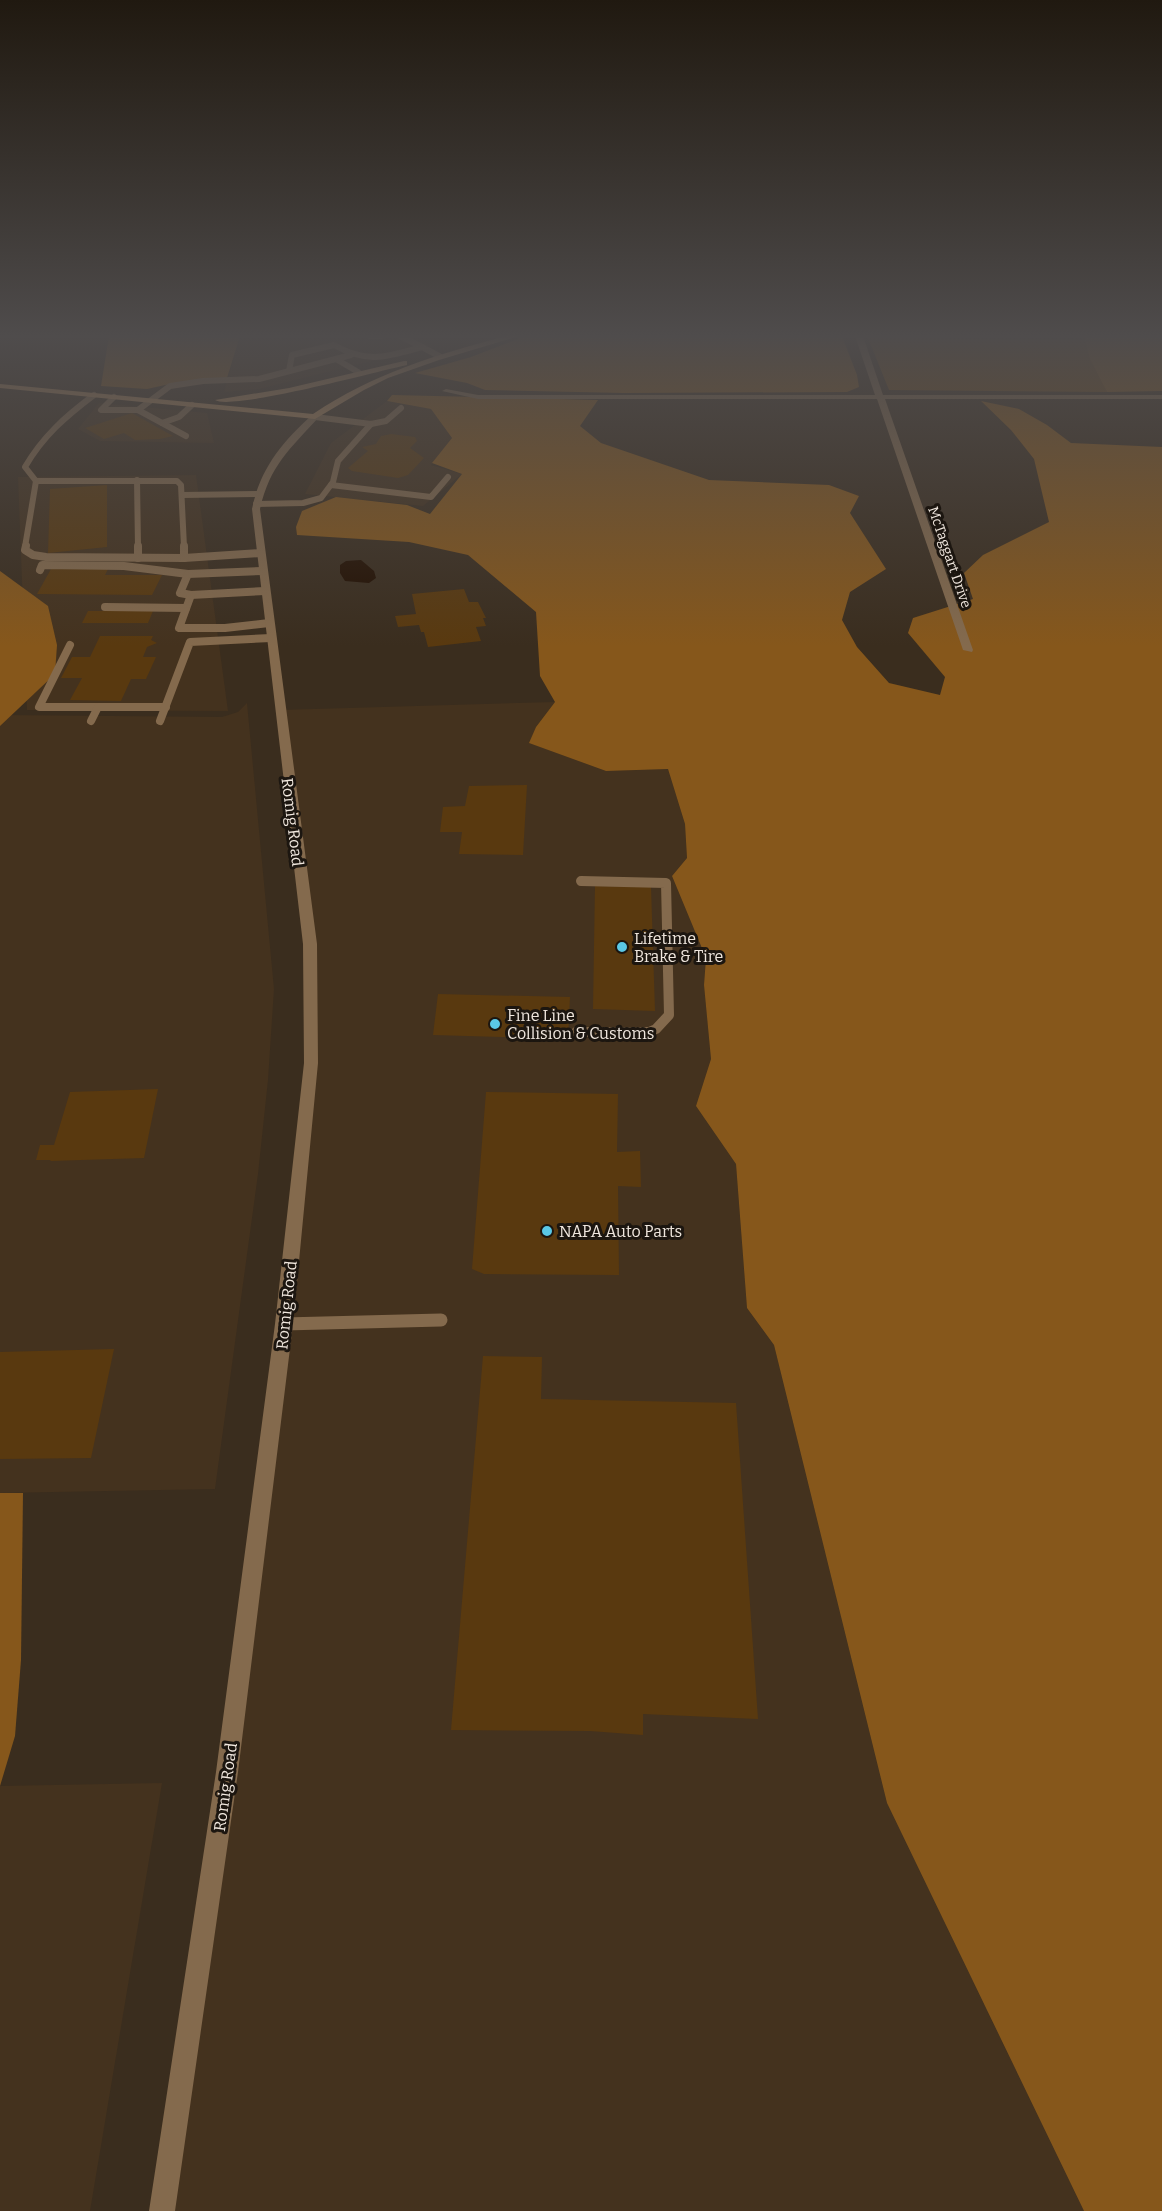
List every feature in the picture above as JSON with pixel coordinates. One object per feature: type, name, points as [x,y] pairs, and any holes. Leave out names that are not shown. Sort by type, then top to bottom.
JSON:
[{"type":"street","name":"Romig Road","points":[[162,2211],[227,1772],[284,1324],[311,1063],[310,944],[255,521],[257,499],[272,463],[291,439]]},
{"type":"street","name":"McTaggart Drive","points":[[896,439],[968,650]]},
{"type":"lane","points":[[42,439],[25,467],[36,481],[26,550],[33,555],[46,558],[184,558],[260,553]]},
{"type":"lane","points":[[182,495],[313,501],[321,498],[331,485],[338,462],[357,439]]},
{"type":"lane","points":[[331,485],[431,497],[448,477]]},
{"type":"lane","points":[[136,480],[138,558]]},
{"type":"lane","points":[[36,481],[177,481],[181,485],[182,495],[184,558]]},
{"type":"lane","points":[[40,570],[42,565],[124,566],[188,574],[262,571]]},
{"type":"lane","points":[[188,574],[180,593],[191,595],[265,591]]},
{"type":"lane","points":[[191,595],[179,628],[270,630]]},
{"type":"lane","points":[[105,607],[186,608]]},
{"type":"lane","points":[[160,721],[190,642],[270,630]]},
{"type":"lane","points":[[70,645],[39,707],[166,707]]},
{"type":"lane","points":[[92,721],[98,707]]},
{"type":"lane","points":[[576,1032],[649,1032],[656,1029],[669,1015],[666,883],[581,881]]},
{"type":"lane","points":[[284,1324],[441,1320]]},
{"type":"shaded area","points":[[97,439],[213,439],[214,443]]},
{"type":"shaded area","points":[[336,439],[451,439],[431,465],[462,474],[423,506],[305,494],[331,443]]},
{"type":"shaded area","points":[[451,439],[596,439],[601,443],[709,480],[829,485],[859,496],[850,513],[886,569],[850,592],[842,620],[857,647],[889,683],[940,695],[945,677],[908,633],[913,618],[973,599],[964,573],[983,555],[1049,522],[1034,459],[1018,439],[1066,439],[1071,443],[1162,447],[1162,2211],[1084,2211],[887,1803],[774,1345],[747,1308],[736,1164],[696,1106],[711,1059],[704,985],[706,958],[672,876],[687,858],[685,824],[668,769],[606,771],[529,743],[536,727],[555,702],[540,676],[536,612],[468,555],[409,542],[297,535],[296,527],[302,511],[336,497],[407,505],[430,514],[462,474],[432,463]]},
{"type":"shaded area","points":[[196,475],[228,711],[27,710],[18,477]]},
{"type":"shaded area","points":[[361,560],[374,571],[376,578],[369,583],[345,581],[340,573],[340,565],[346,561]]},
{"type":"shaded area","points":[[0,571],[48,606],[57,645],[55,674],[0,726]]},
{"type":"shaded area","points":[[555,702],[536,727],[530,743],[606,771],[668,769],[685,824],[687,858],[672,876],[706,958],[704,985],[711,1059],[696,1106],[736,1164],[747,1308],[774,1345],[887,1803],[1084,2211],[162,2211],[287,1298],[312,980],[280,710]]},
{"type":"shaded area","points":[[247,703],[274,989],[268,1080],[258,1174],[215,1489],[0,1493],[0,715],[222,717],[238,712]]},
{"type":"shaded area","points":[[0,1493],[23,1493],[21,1660],[15,1736],[0,1786]]},
{"type":"shaded area","points":[[162,1783],[90,2211],[0,2211],[0,1786]]},
{"type":"building","points":[[379,439],[416,439],[410,448],[424,458],[408,475],[398,478],[352,471],[348,468],[368,451],[362,447],[376,444]]},
{"type":"building","points":[[107,485],[107,547],[48,553],[50,489]]},
{"type":"building","points":[[51,569],[108,569],[105,575],[162,575],[152,595],[37,594]]},
{"type":"building","points":[[464,589],[469,602],[478,602],[486,618],[483,618],[486,626],[476,627],[481,641],[428,647],[424,632],[421,632],[419,625],[398,627],[395,616],[416,614],[412,594]]},
{"type":"building","points":[[88,611],[153,611],[148,623],[82,623]]},
{"type":"building","points":[[100,636],[153,636],[151,640],[157,643],[147,647],[143,657],[156,657],[146,679],[131,679],[121,701],[70,700],[82,678],[61,678],[72,657],[90,657]]},
{"type":"building","points":[[527,785],[523,855],[459,854],[462,832],[440,832],[443,807],[465,806],[469,786]]},
{"type":"building","points":[[595,886],[651,887],[655,1011],[593,1009]]},
{"type":"building","points":[[438,994],[570,997],[568,1039],[433,1035]]},
{"type":"building","points":[[158,1089],[144,1158],[36,1160],[40,1145],[54,1145],[70,1092]]},
{"type":"building","points":[[486,1092],[618,1094],[617,1152],[640,1151],[641,1187],[618,1186],[619,1275],[484,1274],[472,1269]]},
{"type":"building","points":[[114,1349],[91,1458],[0,1459],[0,1352]]},
{"type":"building","points":[[483,1356],[542,1357],[541,1399],[736,1403],[758,1719],[643,1714],[643,1735],[590,1731],[451,1730]]},
{"type":"place","name":"Lifetime Brake & Tire","points":[[622,947]]},
{"type":"place","name":"Fine Line Collision & Customs","points":[[495,1024]]},
{"type":"place","name":"NAPA Auto Parts","points":[[547,1231]]}]
